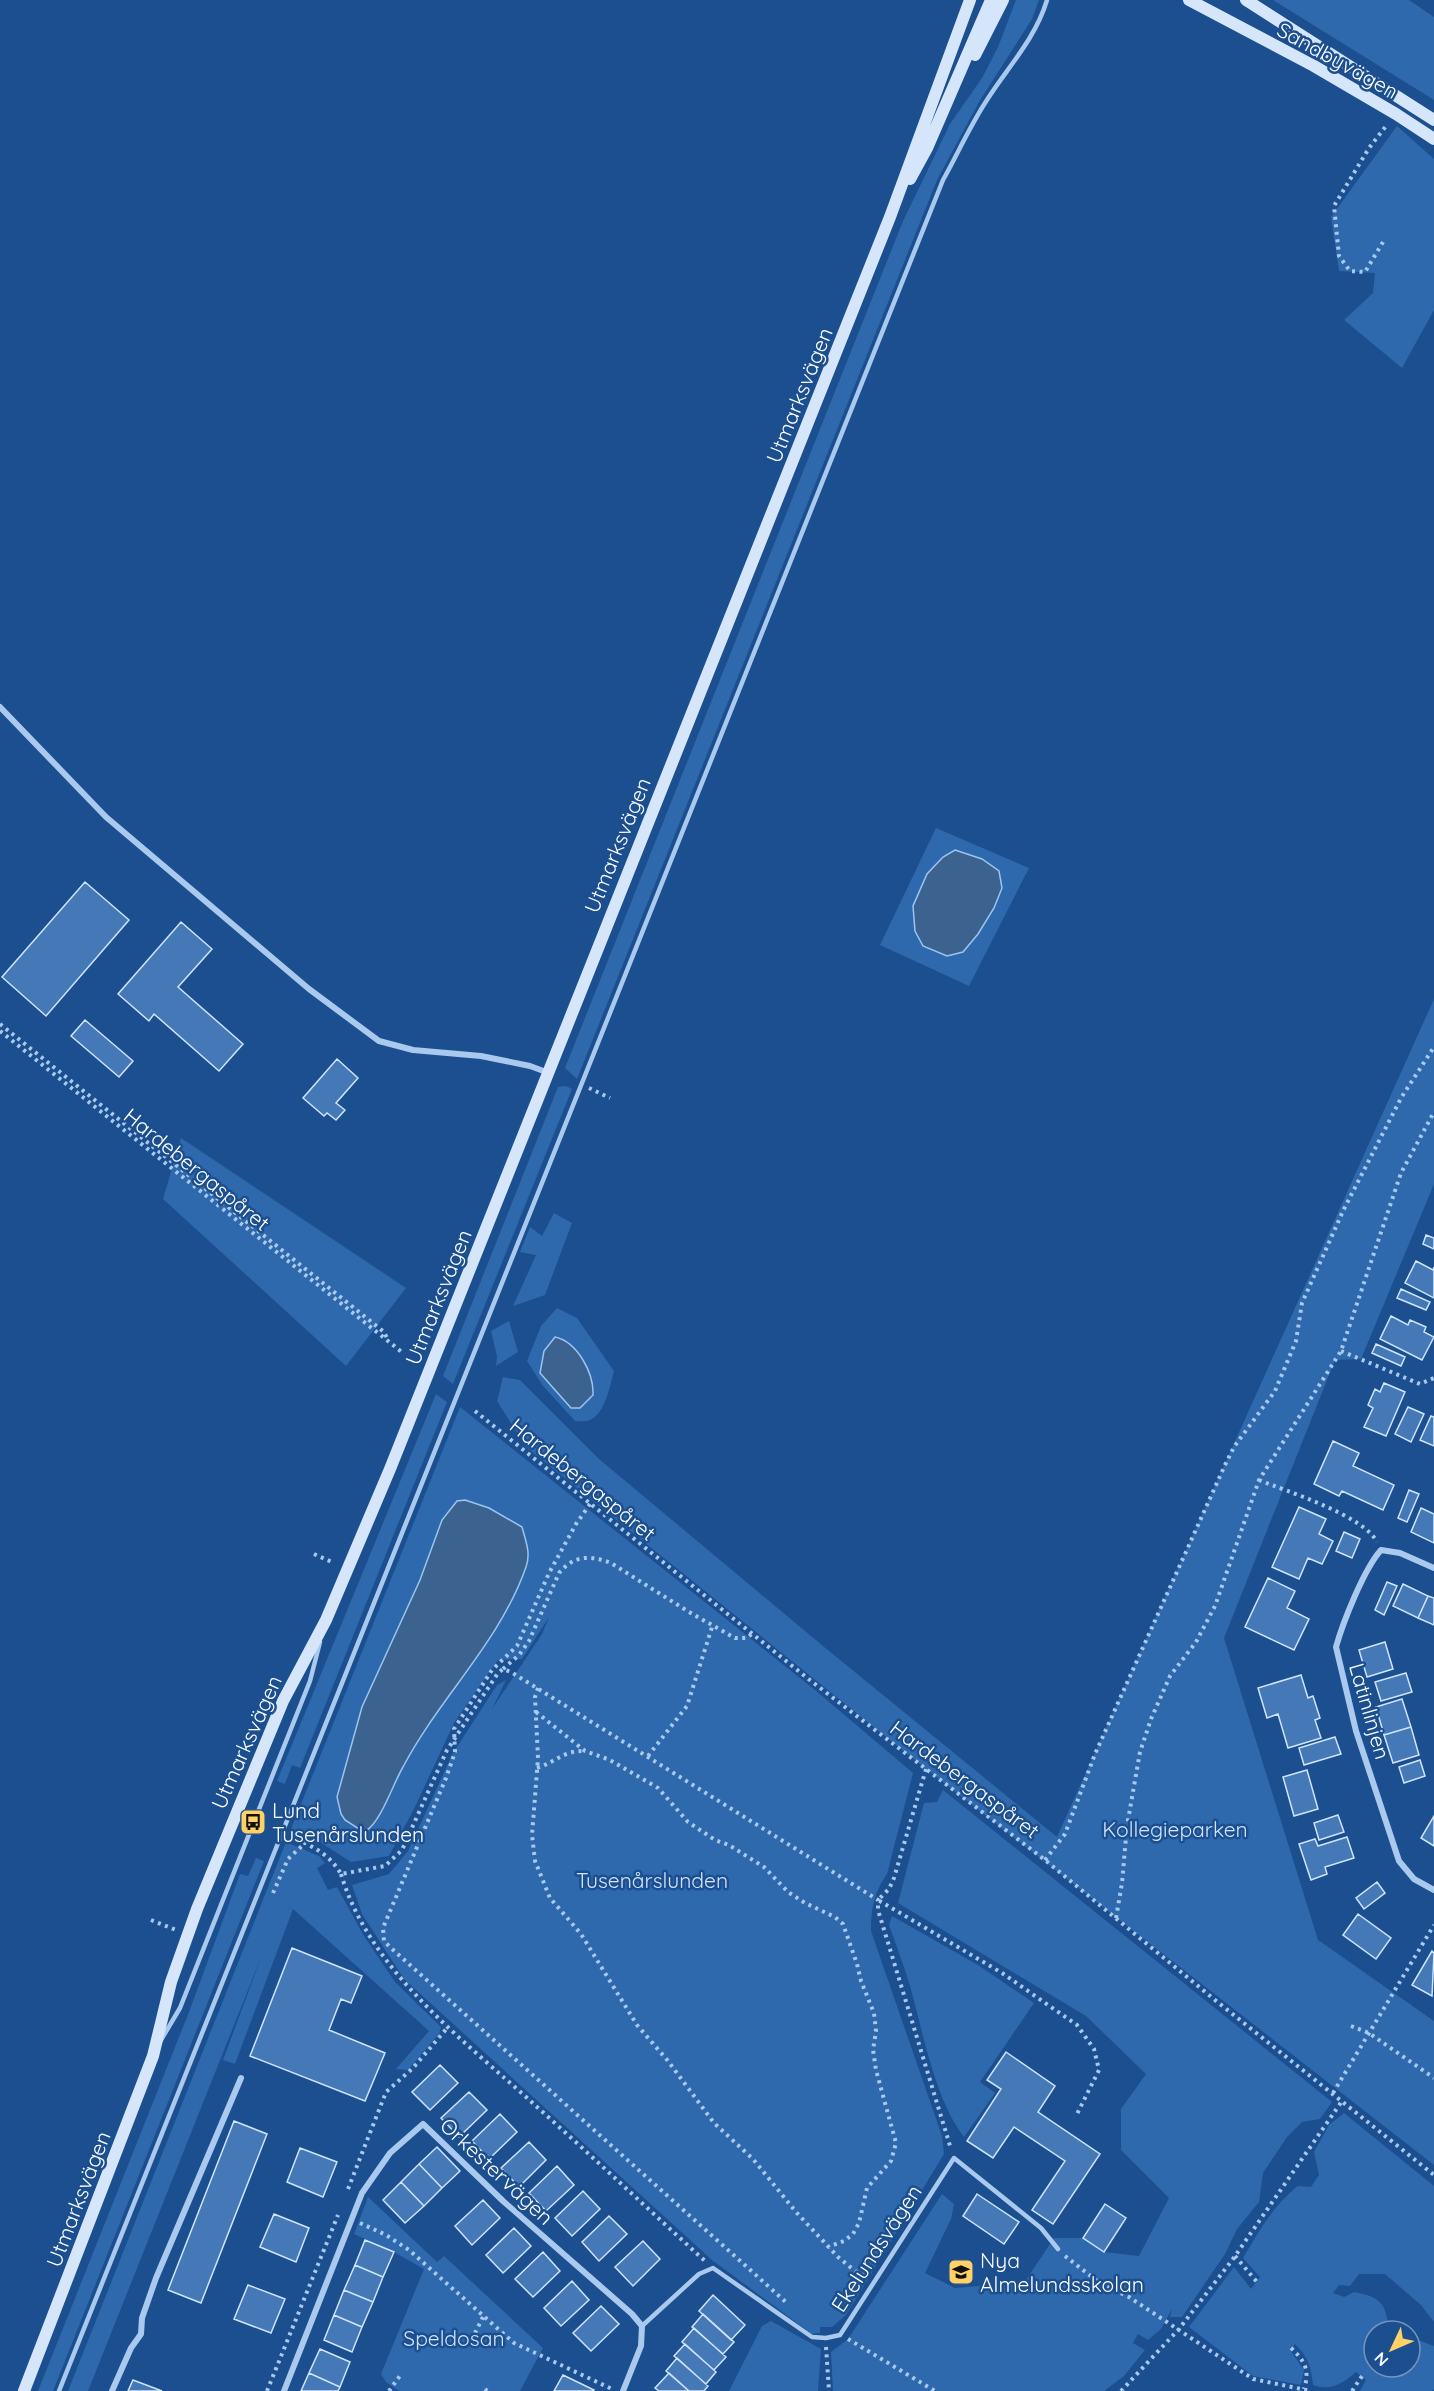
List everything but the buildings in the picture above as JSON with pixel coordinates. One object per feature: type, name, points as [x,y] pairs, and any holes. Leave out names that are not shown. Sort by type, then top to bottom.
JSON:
[{"type":"main road","name":"Utmarksvägen","points":[[24,2391],[153,2056],[171,1983],[187,1935],[283,1701],[326,1620],[348,1570],[891,217],[970,0]]},
{"type":"main road","name":"Utmarksvägen","points":[[891,217],[927,148],[992,0]]},
{"type":"main road","points":[[944,108],[989,30],[1003,0]]},
{"type":"main road","name":"Sandbyvägen","points":[[1187,0],[1314,66],[1434,139]]},
{"type":"main road","name":"Sandbyvägen","points":[[1246,0],[1434,120]]},
{"type":"street","points":[[0,707],[106,817],[309,989],[380,1041],[413,1050],[481,1056],[530,1066],[549,1073]]},
{"type":"street","points":[[1381,1550],[1400,1553],[1434,1568]]},
{"type":"street","name":"Latinlinjen","points":[[1381,1550],[1368,1570],[1340,1634],[1336,1647],[1338,1661],[1356,1731],[1399,1861],[1414,1879],[1434,1890]]},
{"type":"street","points":[[112,2391],[131,2348],[141,2334],[142,2318],[156,2278],[230,2100],[242,2078]]},
{"type":"street","name":"Orkestervägen","points":[[284,2391],[362,2193],[390,2154],[423,2124],[502,2201],[632,2314],[642,2326]]},
{"type":"street","points":[[623,2391],[641,2346],[642,2326]]},
{"type":"lane","points":[[59,2391],[943,180],[984,104],[1039,22],[1047,0]]},
{"type":"lane","points":[[153,2056],[180,2008],[310,1681],[326,1620]]},
{"type":"lane","points":[[954,2158],[1041,2229],[1058,2249]]},
{"type":"lane","name":"Ekelundsvägen","points":[[713,2268],[812,2337],[826,2338],[840,2335],[954,2158]]},
{"type":"lane","points":[[642,2326],[699,2274],[713,2268]]},
{"type":"path","points":[[1383,242],[1365,272],[1350,271],[1339,256],[1334,206],[1369,148],[1396,114]]},
{"type":"path","points":[[0,1024],[384,1332],[390,1343]]},
{"type":"path","name":"Hardebergaspåret","points":[[0,1031],[403,1353]]},
{"type":"path","points":[[1045,1860],[1065,1834],[1095,1754],[1225,1465],[1234,1447],[1275,1391],[1296,1341],[1302,1303],[1343,1211],[1401,1098],[1434,1047]]},
{"type":"path","points":[[1116,1918],[1122,1883],[1127,1826],[1140,1752],[1151,1719],[1170,1676],[1196,1642],[1215,1606],[1259,1480],[1341,1351],[1401,1173],[1434,1112]]},
{"type":"path","points":[[1341,1351],[1420,1384],[1434,1378]]},
{"type":"path","name":"Hardebergaspåret","points":[[475,1411],[811,1681],[1045,1860],[1434,2175]]},
{"type":"path","points":[[1259,1480],[1357,1521],[1372,1534],[1381,1550]]},
{"type":"path","points":[[590,1504],[576,1524],[549,1573],[516,1646],[492,1670],[454,1729],[454,1752],[446,1778],[389,1910],[382,1935],[384,1941],[795,2309]]},
{"type":"path","points":[[314,1554],[348,1570]]},
{"type":"path","points":[[341,1874],[375,1870],[395,1859],[412,1829],[454,1737],[498,1673],[519,1655],[530,1641],[559,1573],[567,1564],[584,1557],[611,1563],[735,1638],[747,1638],[753,1633]]},
{"type":"path","points":[[648,1756],[687,1706],[713,1624]]},
{"type":"path","points":[[503,1669],[538,1688],[878,1900],[1002,1973],[1077,2025],[1094,2049],[1099,2070],[1076,2116]]},
{"type":"path","points":[[538,1688],[535,1698],[537,1768],[532,1835],[535,1861],[550,1898],[581,1934],[637,2025],[668,2061],[714,2123],[753,2159],[828,2247],[855,2271],[875,2282]]},
{"type":"path","points":[[536,1712],[585,1751]]},
{"type":"path","points":[[537,1768],[550,1764],[573,1750],[585,1751],[609,1760],[658,1788],[688,1822],[764,1867],[788,1892],[835,1917],[843,1924],[874,2013],[876,2031],[873,2050],[876,2070],[896,2143],[891,2161],[867,2188],[859,2223],[853,2234],[844,2241],[828,2247]]},
{"type":"path","points":[[926,1769],[894,1878],[889,1889],[878,1900],[878,1910],[954,2158]]},
{"type":"path","points":[[282,1833],[321,1851],[334,1863],[341,1874],[355,1910],[400,1980],[448,2027],[713,2268]]},
{"type":"path","points":[[151,1920],[187,1935]]},
{"type":"path","points":[[1332,2093],[1434,1925]]},
{"type":"path","points":[[1351,2026],[1369,2033],[1434,2078]]},
{"type":"path","points":[[1121,2391],[1179,2329],[1235,2256],[1342,2101]]},
{"type":"path","points":[[352,2218],[386,2235],[409,2250],[513,2343],[615,2391]]},
{"type":"path","points":[[1058,2249],[1078,2268],[1101,2284],[1129,2297],[1252,2379],[1311,2391]]},
{"type":"path","points":[[1235,2256],[1257,2282]]},
{"type":"path","points":[[475,2333],[483,2317]]},
{"type":"path","points":[[840,2335],[935,2391]]},
{"type":"path","points":[[826,2338],[829,2391]]},
{"type":"path","points":[[1291,2348],[1304,2361],[1307,2370],[1304,2390]]},
{"type":"path","points":[[388,2391],[402,2373]]},
{"type":"path","points":[[1352,2391],[1362,2376]]},
{"type":"green space","points":[[1016,0],[1039,0],[1032,19],[979,102],[937,180],[577,1079],[565,1068],[903,221],[950,124],[982,78],[998,47]]},
{"type":"green space","points":[[1273,0],[1409,0],[1434,17],[1434,100]]},
{"type":"green space","points":[[1397,126],[1434,159],[1434,310],[1402,368],[1344,320],[1373,293],[1375,273],[1339,271],[1331,217]]},
{"type":"green space","points":[[936,828],[1029,868],[969,986],[880,945]]},
{"type":"green space","name":"Kollegieparken","points":[[1434,999],[1434,1184],[1361,1359],[1335,1360],[1224,1638],[1318,1940],[1434,2021],[1434,2165],[926,1769],[526,1447],[497,1401],[503,1377],[520,1380],[599,1459],[1057,1837]]},
{"type":"green space","points":[[566,1086],[572,1089],[453,1384],[443,1376],[558,1087]]},
{"type":"green space","points":[[181,1138],[406,1288],[346,1366],[163,1199]]},
{"type":"green space","points":[[554,1213],[572,1223],[545,1295],[513,1306],[536,1255],[520,1252],[530,1227],[542,1236]]},
{"type":"green space","points":[[557,1308],[577,1318],[614,1371],[609,1392],[600,1412],[588,1421],[575,1421],[543,1386],[527,1361],[541,1326]]},
{"type":"green space","points":[[509,1321],[518,1352],[496,1366],[497,1356],[491,1331]]},
{"type":"green space","points":[[436,1394],[447,1402],[300,1768],[292,1765],[285,1784],[277,1781]]},
{"type":"green space","name":"Tusenårslunden","points":[[460,1407],[815,1690],[913,1773],[887,1874],[874,1901],[871,1931],[942,2136],[944,2154],[846,2315],[832,2327],[820,2327],[820,2333],[812,2334],[712,2260],[404,1979],[362,1914],[352,1885],[389,1874],[408,1851],[453,1753],[497,1685],[506,1680],[492,1709],[542,1634],[549,1617],[522,1659],[498,1660],[454,1723],[415,1807],[389,1856],[351,1862],[320,1842],[291,1829]]},
{"type":"green space","points":[[943,1790],[1332,2102],[1320,2119],[1302,2122],[1287,2137],[1263,2173],[1259,2202],[1237,2229],[1225,2254],[1182,2317],[1170,2317],[1172,2309],[1161,2329],[1148,2340],[1138,2334],[1133,2343],[1145,2350],[1124,2376],[1104,2391],[833,2391],[831,2352],[848,2339],[942,2194],[954,2204],[951,2219],[925,2273],[955,2288],[1026,2280],[1054,2238],[1083,2238],[1104,2252],[1139,2256],[1169,2198],[1121,2150],[1121,2109],[1146,2074],[1086,2016],[898,1903],[924,1803],[937,1802]]},
{"type":"green space","points":[[286,1842],[319,1856],[325,1863],[317,1868],[328,1890],[337,1887],[364,1936],[395,1982],[441,2027],[439,2034],[408,2070],[396,2069],[429,2031],[293,1909],[235,2064],[223,2060],[262,1955],[88,2391],[68,2391]]},
{"type":"green space","points":[[256,1858],[264,1861],[53,2391],[38,2391],[189,2012],[240,1874],[248,1876]]},
{"type":"green space","points":[[892,1916],[978,1965],[1034,2003],[980,2082],[995,2093],[964,2137],[945,2104],[931,2065],[910,1986],[889,1925]]},
{"type":"green space","points":[[1344,2113],[1434,2186],[1434,2322],[1421,2305],[1385,2274],[1359,2274],[1350,2286],[1339,2285],[1333,2293],[1344,2297],[1354,2292],[1370,2296],[1384,2308],[1387,2319],[1362,2319],[1362,2377],[1356,2372],[1331,2387],[1313,2385],[1308,2362],[1295,2344],[1290,2350],[1304,2370],[1301,2385],[1253,2376],[1189,2327],[1234,2267],[1251,2289],[1260,2277],[1243,2258],[1281,2201],[1298,2186],[1311,2187],[1319,2175],[1314,2152],[1329,2125]]},
{"type":"green space","name":"Speldosan","points":[[368,2197],[437,2262],[444,2256],[543,2348],[520,2391],[399,2391],[386,2382],[381,2374],[424,2269],[354,2234]]},
{"type":"green space","points":[[771,2321],[821,2349],[818,2391],[729,2391],[762,2326]]},
{"type":"green space","points":[[1422,2342],[1434,2346],[1434,2389],[1432,2391],[1360,2391],[1366,2380],[1422,2379]]},
{"type":"shaded area","points":[[955,850],[982,859],[999,871],[1002,888],[994,908],[978,934],[963,952],[947,956],[923,946],[915,931],[913,906],[927,874],[943,857]]},
{"type":"shaded area","points":[[555,1337],[571,1345],[583,1360],[591,1378],[593,1395],[580,1408],[571,1408],[540,1373],[544,1351]]},
{"type":"shaded area","points":[[465,1500],[489,1508],[522,1527],[528,1552],[526,1567],[501,1620],[418,1742],[377,1819],[367,1830],[359,1829],[345,1820],[341,1814],[337,1797],[362,1707],[420,1580],[442,1520],[457,1501]]},
{"type":"place","name":"Lund Tusenårslunden","points":[[253,1822]]},
{"type":"place","name":"Nya Almelundsskolan","points":[[961,2272]]}]
